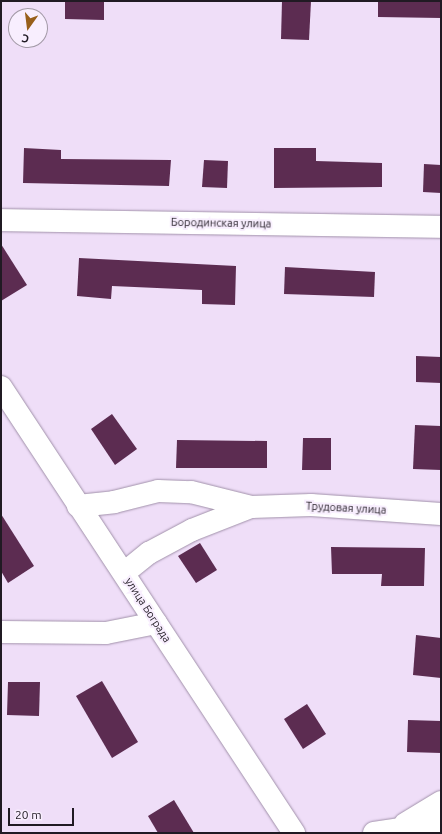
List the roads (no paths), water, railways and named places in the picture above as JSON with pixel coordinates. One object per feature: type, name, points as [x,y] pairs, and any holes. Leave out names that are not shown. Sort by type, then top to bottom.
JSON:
[{"type":"street","name":"Бородинская улица","points":[[1,220],[441,227]]},
{"type":"street","name":"улица Бограда","points":[[1,388],[294,833]]},
{"type":"street","name":"Трудовая улица","points":[[78,506],[114,502],[158,491],[191,492],[251,507],[311,505],[441,514]]},
{"type":"street","name":"Трудовая улица","points":[[124,573],[149,553],[192,530],[251,507]]},
{"type":"street","points":[[1,632],[106,634],[156,623]]},
{"type":"street","points":[[401,827],[441,802]]},
{"type":"street","points":[[374,833],[401,827],[441,823]]}]
